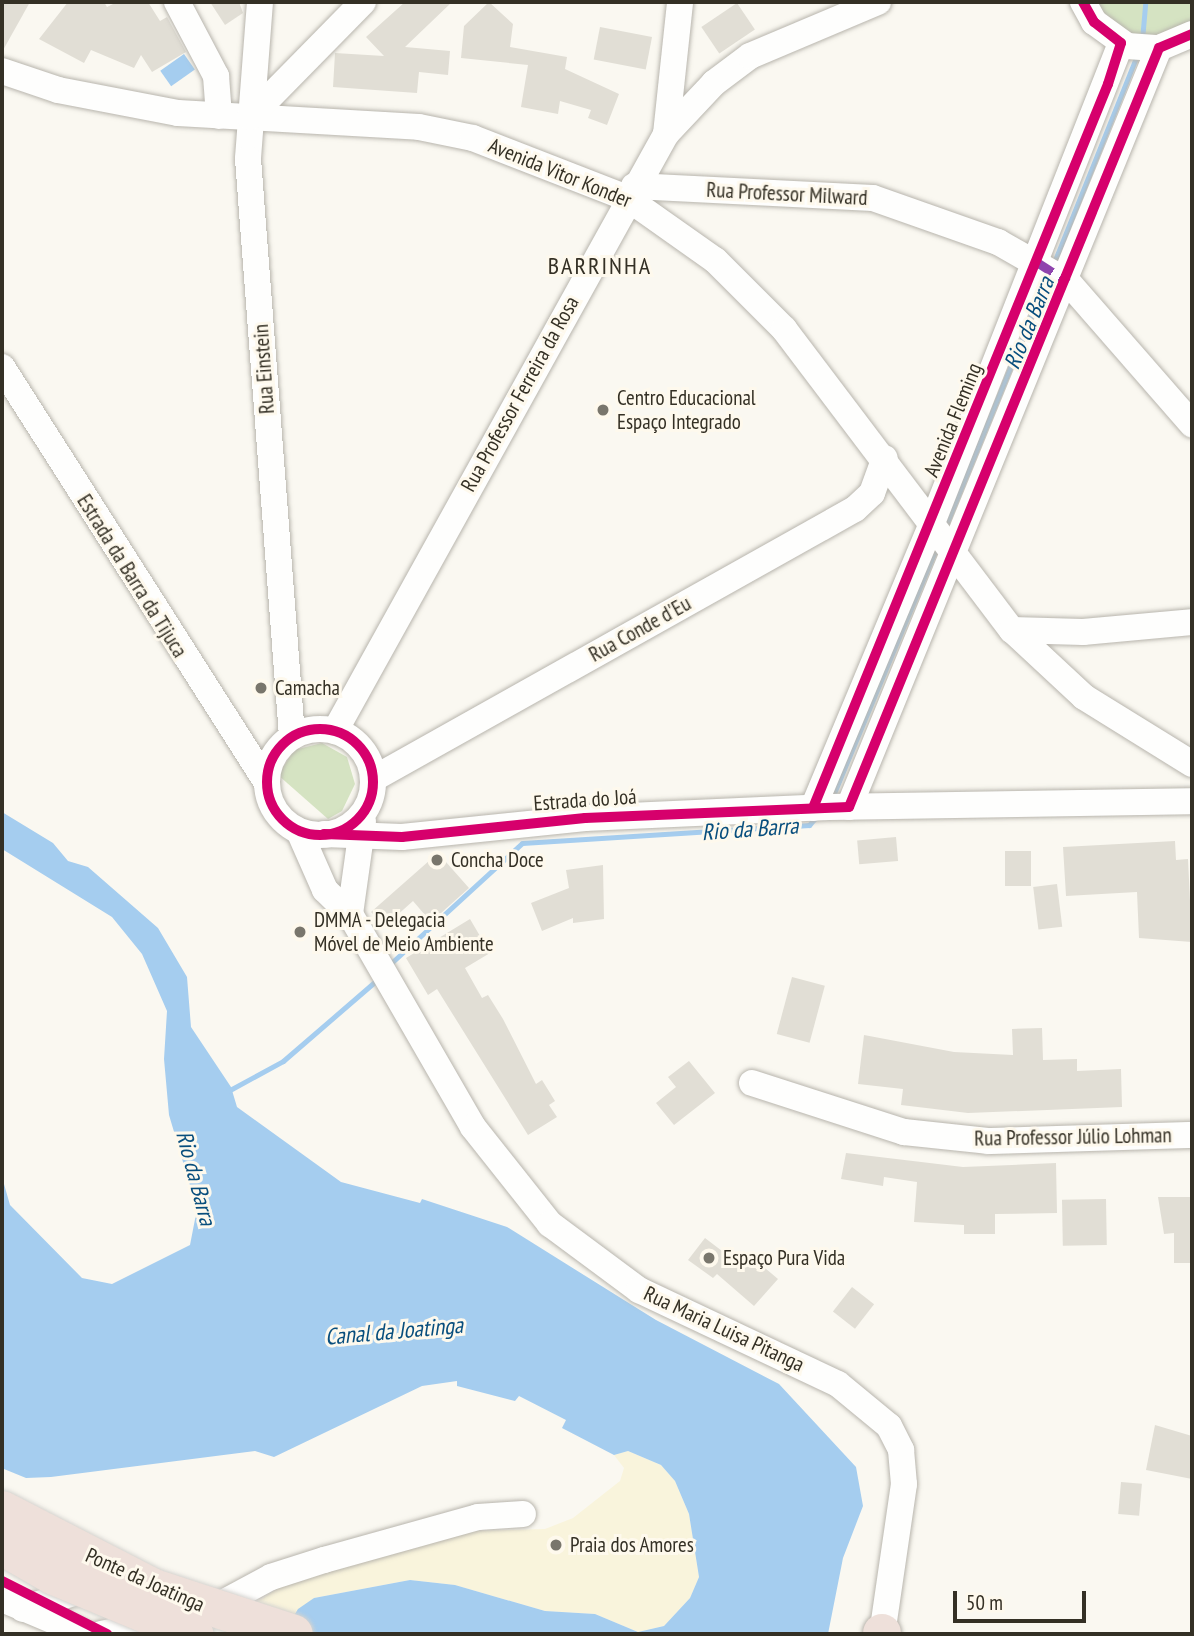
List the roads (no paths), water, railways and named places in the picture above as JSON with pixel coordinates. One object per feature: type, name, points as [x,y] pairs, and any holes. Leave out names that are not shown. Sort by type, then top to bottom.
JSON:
[{"type":"highway","name":"Ponte da Joatinga","points":[[2,1510],[154,1588],[294,1634]]},
{"type":"highway","name":"Ponte da Joatinga","points":[[2,1546],[99,1596],[187,1626]]},
{"type":"highway","points":[[2,1574],[131,1634]]},
{"type":"street","points":[[177,2],[216,76],[219,116]]},
{"type":"street","name":"Rua Einstein","points":[[260,2],[248,159],[292,736]]},
{"type":"street","points":[[250,117],[363,2]]},
{"type":"street","points":[[666,134],[680,2]]},
{"type":"street","name":"Rua Professor Ferreira da Rosa","points":[[335,731],[631,192],[666,134],[714,83],[750,56],[878,2]]},
{"type":"street","points":[[1083,2],[1094,22],[1124,44],[1156,49],[1192,34]]},
{"type":"street","name":"Avenida Fleming","points":[[831,808],[1052,272],[1124,44]]},
{"type":"street","name":"Avenida Fleming","points":[[831,808],[1052,272],[1156,49]]},
{"type":"street","name":"Avenida Vitor Konder","points":[[2,71],[58,90],[144,108],[219,116],[419,127],[485,143],[631,192],[715,260],[784,329],[885,458],[941,542],[1012,630],[1084,697],[1186,760],[1186,788],[1165,803]]},
{"type":"street","name":"Rua Professor Milward","points":[[631,192],[873,198],[938,216],[1052,272],[1192,424]]},
{"type":"street","name":"Estrada da Barra da Tijuca","points":[[2,367],[266,782]]},
{"type":"street","name":"Rua Conde d'Eu","points":[[373,779],[855,509],[872,493],[885,458]]},
{"type":"street","points":[[1012,630],[1083,632],[1192,622]]},
{"type":"street","points":[[350,914],[365,810],[373,779],[361,748],[335,731],[313,729],[292,736],[273,755],[266,782],[274,808],[312,832],[348,827],[365,810]]},
{"type":"street","name":"Estrada do Joá","points":[[312,832],[362,838],[586,818],[831,808],[1192,802]]},
{"type":"street","name":"Rua Maria Luisa Pitanga","points":[[312,832],[325,890],[350,914],[382,976],[494,1158],[550,1224],[639,1290],[828,1378],[880,1414],[901,1450],[904,1468],[882,1634]]},
{"type":"street","points":[[325,890],[354,881]]},
{"type":"street","name":"Rua Professor Júlio Lohman","points":[[751,1083],[916,1133],[988,1141],[1192,1135]]},
{"type":"street","points":[[101,1634],[187,1626],[324,1560],[478,1517],[523,1514]]},
{"type":"street","points":[[12,1604],[110,1584],[187,1626]]},
{"type":"street","points":[[12,1604],[85,1634]]},
{"type":"water","points":[[184,54],[195,70],[171,86],[160,71]]},
{"type":"water","name":"Canal da Joatinga","points":[[2,812],[53,843],[68,861],[88,867],[158,928],[187,977],[191,1027],[231,1087],[237,1107],[341,1182],[420,1203],[422,1199],[507,1227],[656,1320],[779,1384],[856,1467],[863,1506],[843,1558],[828,1634],[283,1634],[298,1609],[314,1598],[410,1580],[455,1585],[545,1611],[595,1614],[638,1632],[664,1626],[690,1598],[699,1577],[689,1514],[675,1481],[661,1465],[628,1451],[614,1455],[562,1428],[566,1420],[519,1396],[515,1401],[457,1386],[457,1381],[422,1386],[274,1457],[255,1451],[51,1477],[26,1478],[4,1469],[2,1177],[10,1205],[82,1278],[112,1284],[190,1245],[197,1209],[169,1115],[164,1059],[167,1011],[142,954],[112,917],[2,849]]},
{"type":"waterway","name":"Rio da Barra","points":[[1142,40],[1145,2]]},
{"type":"waterway","name":"Rio da Barra","points":[[1053,265],[1138,53]]},
{"type":"waterway","name":"Rio da Barra","points":[[945,527],[1046,280]]},
{"type":"waterway","name":"Rio da Barra","points":[[832,798],[937,546]]},
{"type":"waterway","name":"Rio da Barra","points":[[389,965],[522,843],[809,825],[817,816]]},
{"type":"waterway","name":"Rio da Barra","points":[[228,1091],[283,1061],[379,978]]},
{"type":"place","name":"Centro Educacional Espaço Integrado","points":[[603,410]]},
{"type":"place","name":"Camacha","points":[[261,688]]},
{"type":"place","name":"Concha Doce","points":[[437,860]]},
{"type":"place","name":"DMMA - Delegacia Móvel de Meio Ambiente","points":[[300,932]]},
{"type":"place","name":"Espaço Pura Vida","points":[[709,1258]]},
{"type":"place","name":"Praia dos Amores","points":[[556,1545]]},
{"type":"district","name":"BARRINHA","points":[[600,266]]}]
